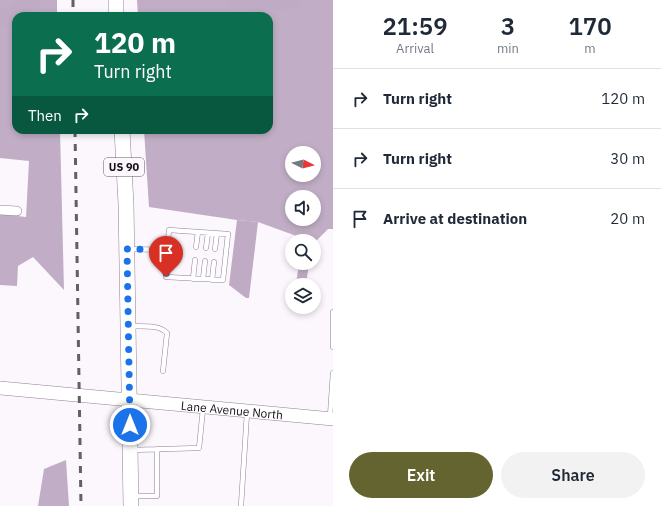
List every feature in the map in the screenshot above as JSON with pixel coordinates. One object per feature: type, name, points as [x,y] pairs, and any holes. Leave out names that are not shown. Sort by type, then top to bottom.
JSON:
[{"type":"main road","points":[[116,0],[116,12]]},
{"type":"main road","name":"US 90","points":[[122,134],[126,204],[129,326],[131,501]]},
{"type":"main road","name":"Lane Avenue North","points":[[0,388],[331,419]]},
{"type":"street","points":[[0,210],[17,211]]},
{"type":"lane","points":[[169,230],[208,233],[228,234],[223,280],[166,277],[169,230]]},
{"type":"lane","points":[[196,247],[198,232]]},
{"type":"lane","points":[[206,248],[208,233]]},
{"type":"lane","points":[[215,249],[217,233]]},
{"type":"lane","points":[[127,249],[167,250]]},
{"type":"lane","points":[[193,279],[195,260]]},
{"type":"lane","points":[[203,279],[205,261]]},
{"type":"lane","points":[[212,280],[214,262]]},
{"type":"lane","points":[[333,312],[333,347]]},
{"type":"lane","points":[[129,326],[164,329],[167,333],[163,370]]},
{"type":"lane","points":[[331,419],[333,373]]},
{"type":"lane","points":[[130,450],[199,448],[203,407]]},
{"type":"lane","points":[[241,506],[247,411]]},
{"type":"lane","points":[[131,501],[157,496],[157,449]]},
{"type":"shaded area","points":[[0,0],[57,0],[57,12],[12,12],[12,134],[60,134],[64,290],[33,257],[18,266],[17,286],[0,285],[0,214],[26,217],[29,161],[0,158]]},
{"type":"shaded area","points":[[137,0],[333,0],[333,229],[328,229],[321,236],[321,234],[291,234],[258,222],[149,207],[144,134],[273,134],[273,12],[138,12]]},
{"type":"shaded area","points":[[237,220],[258,222],[249,298],[246,298],[229,285]]},
{"type":"shaded area","points":[[298,270],[308,270],[307,278],[297,278]]},
{"type":"shaded area","points":[[66,460],[69,506],[38,506],[44,469]]},
{"type":"waterway","points":[[13,12],[32,0]]},
{"type":"waterway","points":[[237,0],[263,3],[291,0]]},
{"type":"waterway","points":[[0,20],[12,12]]},
{"type":"railway","points":[[73,0],[73,12]]},
{"type":"railway","points":[[75,134],[81,506]]},
{"type":"route","points":[[130,425],[127,249],[167,250],[166,277]]}]
